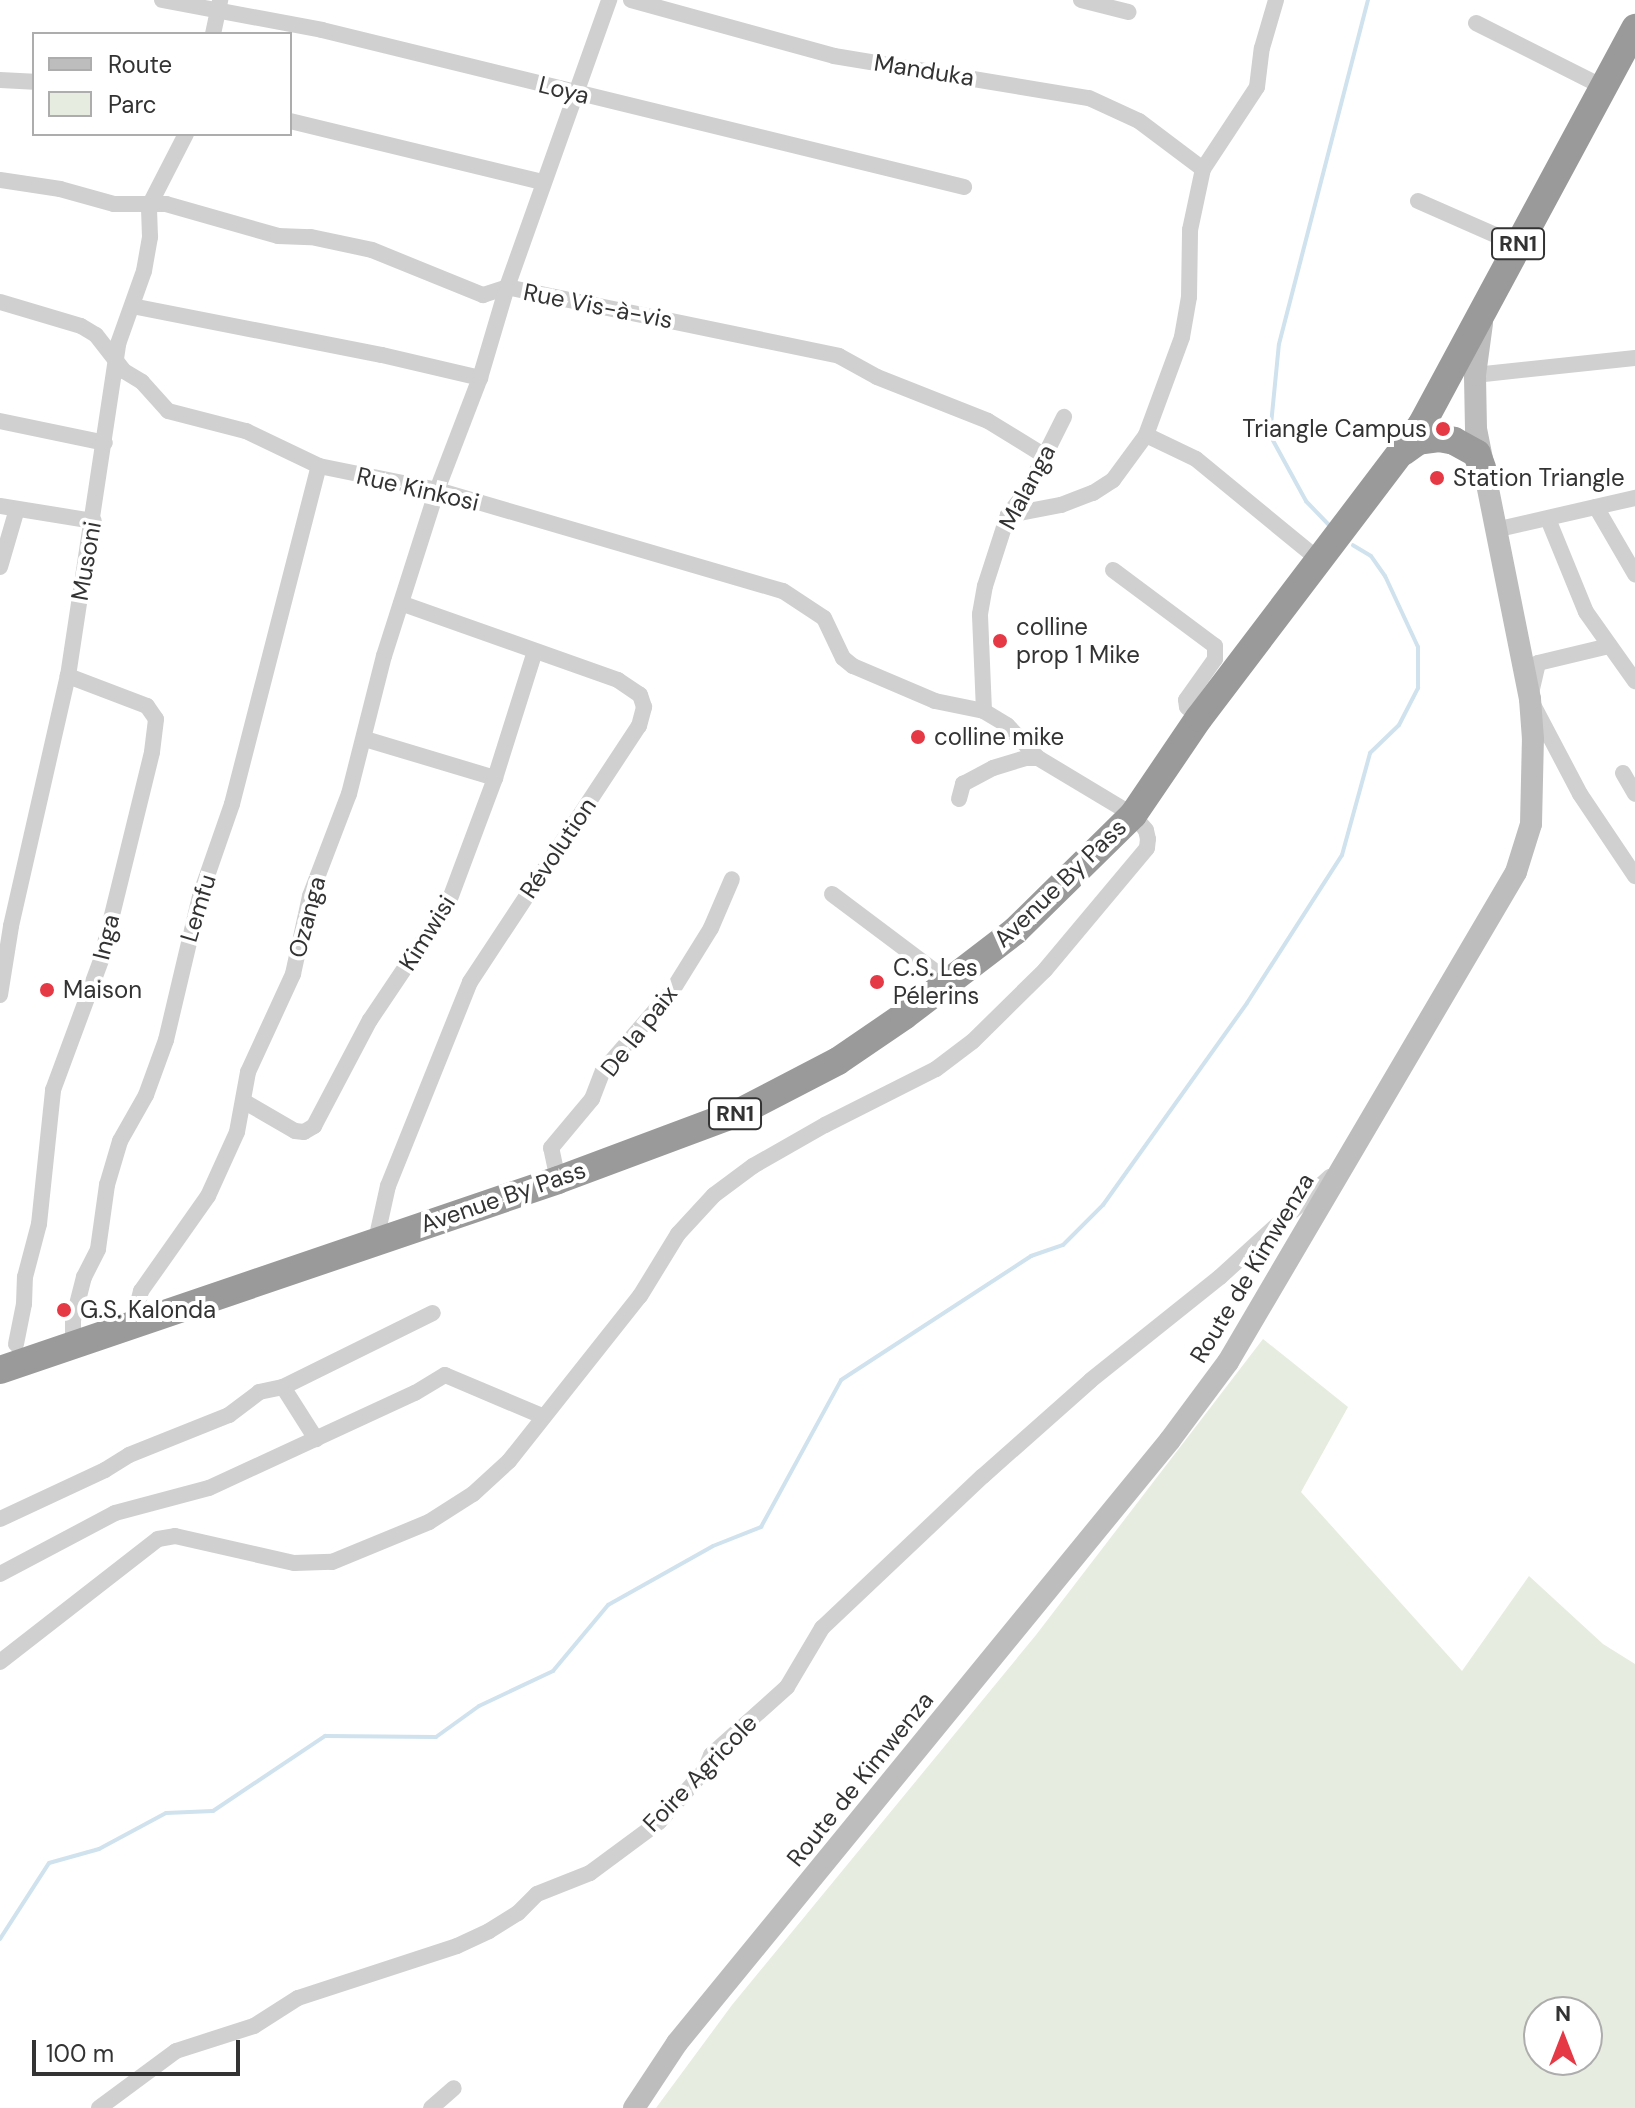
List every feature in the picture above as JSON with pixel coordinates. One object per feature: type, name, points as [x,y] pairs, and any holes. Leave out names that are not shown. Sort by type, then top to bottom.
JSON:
[{"type":"highway","name":"Avenue By Pass","points":[[0,1370],[558,1180],[778,1095],[838,1061],[1015,931],[1133,815],[1199,718],[1422,424],[1633,36]]},
{"type":"highway","points":[[1396,457],[1418,441],[1439,438],[1466,445],[1477,454],[1482,468]]},
{"type":"street","name":"Loya","points":[[162,0],[218,6],[322,30],[964,187]]},
{"type":"street","name":"Ozanga","points":[[133,1323],[141,1291],[208,1196],[237,1132],[245,1102],[248,1072],[293,974],[310,896],[365,739],[401,603],[437,490],[480,378],[507,287],[609,0]]},
{"type":"street","name":"Manduka","points":[[631,0],[834,56],[1089,98],[1139,121],[1203,169]]},
{"type":"street","points":[[1081,0],[1128,12]]},
{"type":"street","points":[[1008,515],[1061,505],[1093,493],[1113,480],[1146,435],[1182,337],[1189,297],[1194,202],[1203,169],[1257,87],[1262,48],[1276,0]]},
{"type":"street","points":[[213,32],[218,6]]},
{"type":"street","points":[[1476,23],[1603,87]]},
{"type":"street","points":[[0,80],[32,82]]},
{"type":"street","points":[[292,121],[543,182]]},
{"type":"street","name":"Musoni","points":[[0,995],[11,926],[68,676],[94,521],[116,358],[150,237],[149,206],[185,136]]},
{"type":"street","name":"Rue Vis-à-vis","points":[[0,180],[60,189],[114,204],[166,204],[278,236],[311,237],[372,250],[483,295],[507,287],[839,356],[877,377],[988,421],[1045,456]]},
{"type":"street","points":[[1418,201],[1518,245]]},
{"type":"street","name":"Rue Kinkosi","points":[[0,302],[81,326],[106,344],[124,371],[142,382],[168,411],[246,431],[319,466],[437,490],[783,591],[824,618],[843,658],[873,676],[935,701],[984,711]]},
{"type":"street","points":[[132,306],[382,355],[480,378]]},
{"type":"street","name":"Route de Kimwenza","points":[[634,2108],[677,2043],[1170,1440],[1228,1362],[1511,881],[1531,824],[1533,739],[1530,699],[1482,468],[1474,401],[1484,310]]},
{"type":"street","points":[[1475,375],[1635,358]]},
{"type":"street","name":"Malanga","points":[[984,711],[980,614],[988,575],[1008,515],[1027,491],[1064,417]]},
{"type":"street","points":[[0,421],[105,443]]},
{"type":"street","points":[[1146,435],[1196,459],[1320,561]]},
{"type":"street","name":"Lemfu","points":[[73,1344],[73,1320],[84,1277],[98,1249],[107,1185],[120,1141],[146,1095],[166,1040],[192,924],[232,804],[319,466]]},
{"type":"street","points":[[1495,530],[1635,498]]},
{"type":"street","points":[[1596,507],[1635,574]]},
{"type":"street","points":[[0,567],[8,508],[94,521]]},
{"type":"street","points":[[1548,519],[1586,612],[1635,681]]},
{"type":"street","points":[[1113,570],[1215,646],[1215,659],[1186,700],[1187,707],[1199,718]]},
{"type":"street","name":"Révolution","points":[[376,1240],[388,1186],[470,982],[642,717],[644,707],[640,695],[618,680],[401,603]]},
{"type":"street","points":[[1609,646],[1538,663],[1530,699],[1580,794],[1635,876]]},
{"type":"street","name":"Kimwisi","points":[[245,1102],[295,1131],[304,1132],[314,1126],[370,1020],[448,904],[495,778],[535,651]]},
{"type":"street","name":"Inga","points":[[16,1344],[24,1304],[25,1277],[39,1224],[53,1090],[101,960],[152,752],[156,719],[147,706],[68,676]]},
{"type":"street","points":[[0,1662],[158,1539],[175,1536],[294,1563],[332,1562],[429,1522],[473,1494],[509,1461],[640,1296],[678,1234],[714,1195],[753,1166],[825,1125],[936,1069],[973,1041],[1045,970],[1147,848],[1146,830],[1133,815],[1038,758],[1007,725],[984,711]]},
{"type":"street","points":[[365,739],[495,778]]},
{"type":"street","points":[[959,799],[963,784],[993,768],[1026,758],[1038,758]]},
{"type":"street","points":[[1623,773],[1635,794]]},
{"type":"street","name":"De la paix","points":[[558,1180],[551,1148],[592,1099],[603,1071],[672,991],[711,928],[732,879]]},
{"type":"street","points":[[832,894],[949,982]]},
{"type":"street","name":"Foire Agricole","points":[[99,2108],[176,2051],[254,2026],[298,1998],[444,1950],[489,1931],[518,1913],[537,1894],[590,1873],[659,1822],[705,1770],[711,1755],[787,1687],[822,1628],[994,1466],[1091,1380],[1220,1277],[1346,1163]]},
{"type":"street","points":[[0,1519],[129,1455],[229,1415],[259,1392],[283,1387],[433,1313]]},
{"type":"street","points":[[0,1574],[115,1513],[209,1488],[445,1375],[542,1416]]},
{"type":"street","points":[[283,1387],[316,1439]]},
{"type":"street","points":[[431,2108],[454,2088]]},
{"type":"green space","points":[[1263,1339],[1348,1407],[1301,1492],[1462,1671],[1529,1576],[1603,1644],[1635,1664],[1635,2108],[656,2108],[732,2005],[1036,1635]]},
{"type":"waterway","points":[[1329,525],[1306,501],[1270,435],[1279,344],[1368,0]]},
{"type":"waterway","points":[[0,1939],[49,1863],[99,1849],[166,1813],[213,1811],[325,1736],[436,1737],[479,1706],[553,1671],[608,1605],[713,1546],[761,1527],[841,1380],[1031,1256],[1063,1245],[1103,1205],[1247,1003],[1342,855],[1370,753],[1399,725],[1418,688],[1418,647],[1385,576],[1371,556],[1353,545]]},
{"type":"place","name":"Triangle Campus","points":[[1443,429]]},
{"type":"place","name":"Station Triangle","points":[[1437,478]]},
{"type":"place","name":"colline prop 1 Mike","points":[[1000,641]]},
{"type":"place","name":"colline mike","points":[[918,737]]},
{"type":"place","name":"C.S. Les Pélerins","points":[[877,982]]},
{"type":"place","name":"Maison","points":[[47,990]]},
{"type":"place","name":"G.S. Kalonda","points":[[64,1310]]}]
